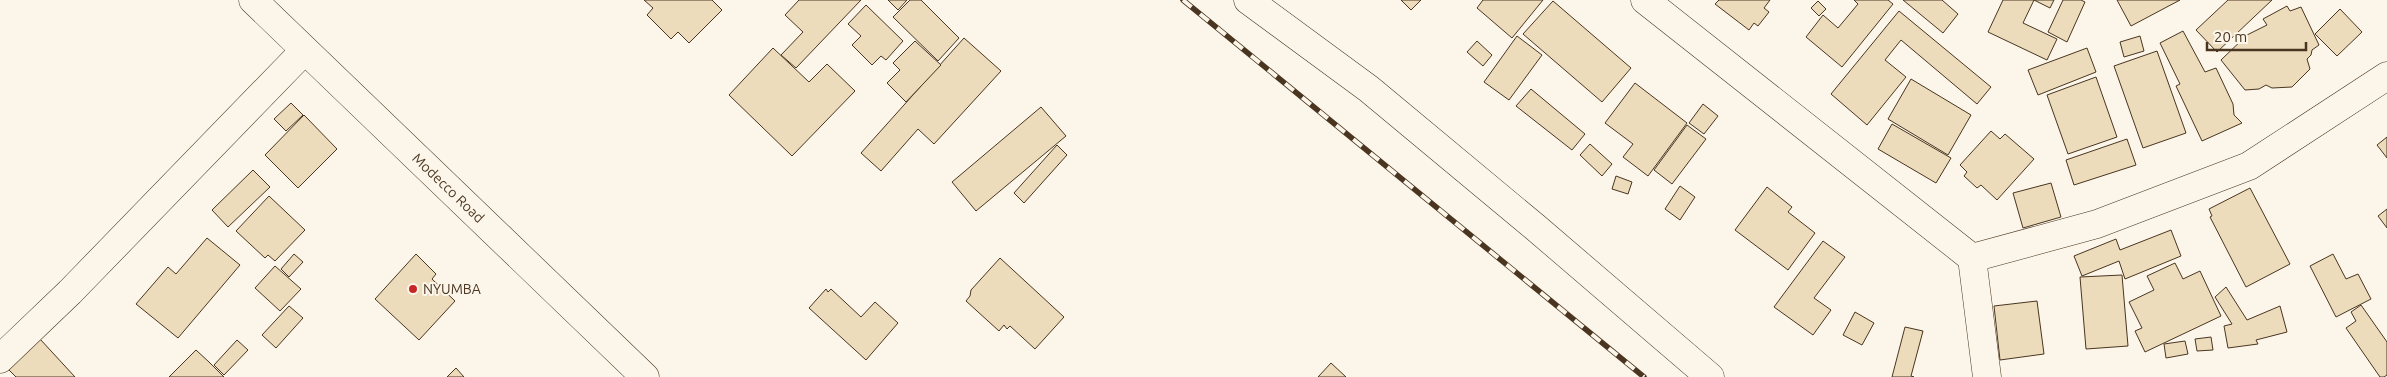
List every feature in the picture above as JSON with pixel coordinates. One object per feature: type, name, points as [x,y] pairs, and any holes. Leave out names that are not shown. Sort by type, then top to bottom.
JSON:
[{"type":"street","name":"Modecco Road","points":[[253,0],[645,377]]},
{"type":"street","points":[[1248,0],[1368,89],[1535,227],[1710,377]]},
{"type":"street","points":[[1645,0],[1972,258],[1987,377]]},
{"type":"street","points":[[0,359],[70,292],[304,51]]},
{"type":"street","points":[[1972,258],[2097,224],[2249,166],[2387,76]]},
{"type":"building","points":[[644,0],[712,0],[722,10],[689,43],[678,32],[671,39],[647,15],[653,8]]},
{"type":"building","points":[[799,0],[861,0],[796,68],[781,55],[803,32],[785,15]]},
{"type":"building","points":[[888,0],[907,0],[898,10]]},
{"type":"building","points":[[910,0],[921,0],[959,38],[938,61],[893,17]]},
{"type":"building","points":[[1401,0],[1421,0],[1411,10]]},
{"type":"building","points":[[1483,0],[1543,0],[1512,38],[1477,8]]},
{"type":"building","points":[[1719,0],[1770,0],[1764,8],[1769,12],[1758,26],[1754,23],[1749,30],[1715,4]]},
{"type":"building","points":[[1854,0],[1888,0],[1893,4],[1842,67],[1806,37],[1823,15],[1838,28],[1858,4]]},
{"type":"building","points":[[1903,0],[1942,0],[1958,14],[1943,33]]},
{"type":"building","points":[[2003,0],[2034,0],[2023,23],[2057,39],[2047,60],[1988,32]]},
{"type":"building","points":[[2034,0],[2054,0],[2050,8]]},
{"type":"building","points":[[2063,0],[2081,0],[2085,2],[2067,42],[2048,32]]},
{"type":"building","points":[[2117,0],[2180,0],[2131,26]]},
{"type":"building","points":[[2228,0],[2272,0],[2217,52],[2196,30]]},
{"type":"building","points":[[1553,1],[1631,68],[1602,102],[1523,34]]},
{"type":"building","points":[[1818,1],[1826,9],[1819,16],[1811,8]]},
{"type":"building","points":[[866,5],[903,41],[886,60],[881,56],[872,65],[852,45],[861,36],[848,24]]},
{"type":"building","points":[[2287,6],[2290,11],[2301,7],[2319,45],[2312,50],[2311,55],[2307,59],[2310,69],[2292,87],[2272,88],[2266,85],[2259,89],[2245,90],[2221,60],[2247,35],[2267,25],[2263,19]]},
{"type":"building","points":[[2340,9],[2362,32],[2337,56],[2315,34]]},
{"type":"building","points":[[1899,11],[1991,87],[1977,104],[1901,40],[1885,60],[1906,77],[1867,125],[1831,94]]},
{"type":"building","points":[[2183,31],[2205,72],[2216,68],[2233,104],[2234,115],[2242,123],[2202,141],[2176,86],[2180,84],[2160,43]]},
{"type":"building","points":[[1517,36],[1542,55],[1509,100],[1484,82]]},
{"type":"building","points":[[2140,36],[2144,51],[2124,57],[2120,42]]},
{"type":"building","points":[[964,38],[1001,71],[934,144],[918,129],[881,171],[861,153]]},
{"type":"building","points":[[915,41],[941,65],[906,102],[887,83],[900,70],[893,63]]},
{"type":"building","points":[[1477,41],[1492,55],[1483,66],[1467,52]]},
{"type":"building","points":[[773,48],[809,82],[827,64],[855,91],[792,156],[729,95]]},
{"type":"building","points":[[2087,48],[2096,72],[2038,95],[2028,70]]},
{"type":"building","points":[[2157,51],[2186,133],[2143,148],[2114,66]]},
{"type":"building","points":[[2096,77],[2117,137],[2068,154],[2047,95]]},
{"type":"building","points":[[1911,79],[1971,115],[1948,155],[1888,119]]},
{"type":"building","points":[[1635,83],[1687,123],[1648,176],[1623,157],[1633,144],[1605,123]]},
{"type":"building","points":[[1531,89],[1585,134],[1572,150],[1516,106]]},
{"type":"building","points":[[291,103],[303,115],[286,131],[274,119]]},
{"type":"building","points":[[1703,104],[1718,116],[1704,134],[1689,123]]},
{"type":"building","points":[[1041,107],[1066,136],[976,211],[952,182]]},
{"type":"building","points":[[304,115],[337,149],[298,188],[265,155]]},
{"type":"building","points":[[1892,124],[1951,158],[1936,183],[1878,149]]},
{"type":"building","points":[[1687,125],[1706,139],[1672,184],[1654,170]]},
{"type":"building","points":[[1991,131],[2000,139],[2005,134],[2034,159],[1997,200],[1981,185],[1977,188],[1964,176],[1967,172],[1960,165]]},
{"type":"building","points":[[2387,137],[2387,158],[2377,145]]},
{"type":"building","points":[[2127,139],[2136,165],[2074,185],[2066,160]]},
{"type":"building","points":[[1590,144],[1612,164],[1602,176],[1580,155]]},
{"type":"building","points":[[1057,145],[1067,155],[1024,203],[1014,193]]},
{"type":"building","points":[[253,170],[270,187],[228,227],[212,210]]},
{"type":"building","points":[[1616,176],[1632,182],[1628,194],[1612,189]]},
{"type":"building","points":[[2051,183],[2061,217],[2023,228],[2013,193]]},
{"type":"building","points":[[1680,186],[1695,197],[1680,220],[1665,209]]},
{"type":"building","points":[[1767,187],[1792,207],[1788,212],[1815,233],[1788,270],[1735,230]]},
{"type":"building","points":[[2250,188],[2290,264],[2246,287],[2210,217],[2212,216],[2209,209]]},
{"type":"building","points":[[269,196],[305,230],[275,261],[268,255],[265,258],[236,231]]},
{"type":"building","points":[[2387,209],[2387,228],[2378,216]]},
{"type":"building","points":[[2171,230],[2181,256],[2125,279],[2119,261],[2082,276],[2074,256],[2116,239],[2120,250]]},
{"type":"building","points":[[207,238],[240,265],[178,338],[136,304],[168,267],[176,274]]},
{"type":"building","points":[[1823,241],[1845,257],[1814,298],[1831,310],[1813,335],[1774,307]]},
{"type":"building","points":[[294,254],[303,262],[289,277],[281,269]]},
{"type":"building","name":"NYUMBA","points":[[416,254],[436,274],[432,279],[455,301],[419,340],[375,299]]},
{"type":"building","points":[[2333,254],[2346,279],[2358,274],[2371,299],[2336,317],[2310,266]]},
{"type":"building","points":[[1000,258],[1064,317],[1035,349],[1010,326],[1007,329],[1004,325],[999,331],[966,301],[970,296],[971,290]]},
{"type":"building","points":[[2175,263],[2183,279],[2200,271],[2221,316],[2145,352],[2135,331],[2142,328],[2129,302],[2154,290],[2147,276]]},
{"type":"building","points":[[275,266],[301,289],[280,311],[255,288]]},
{"type":"building","points":[[2122,275],[2128,346],[2086,349],[2080,277]]},
{"type":"building","points":[[2226,287],[2247,320],[2280,306],[2287,332],[2256,340],[2258,344],[2228,348],[2224,326],[2232,324],[2215,297]]},
{"type":"building","points":[[826,289],[828,292],[831,289],[861,317],[875,302],[898,323],[866,360],[809,308]]},
{"type":"building","points":[[2037,301],[2044,354],[2000,360],[1994,306]]},
{"type":"building","points":[[2361,305],[2387,342],[2387,375],[2384,377],[2380,377],[2346,328],[2356,321],[2351,312]]},
{"type":"building","points":[[289,306],[303,318],[276,348],[262,335]]},
{"type":"building","points":[[1855,312],[1874,323],[1862,345],[1843,335]]},
{"type":"building","points":[[1905,327],[1923,331],[1911,376],[1914,377],[1892,377]]},
{"type":"building","points":[[2211,337],[2213,350],[2197,351],[2195,339]]},
{"type":"building","points":[[40,339],[75,377],[16,377],[8,369]]},
{"type":"building","points":[[237,340],[248,350],[224,375],[214,365]]},
{"type":"building","points":[[2185,341],[2188,354],[2166,358],[2164,344]]},
{"type":"building","points":[[196,350],[209,362],[224,377],[169,377]]},
{"type":"building","points":[[1331,363],[1346,377],[1318,377]]},
{"type":"building","points":[[456,368],[464,377],[447,377]]},
{"type":"railway","points":[[1183,0],[1644,377]]},
{"type":"place","name":"NYUMBA","points":[[413,289]]}]
